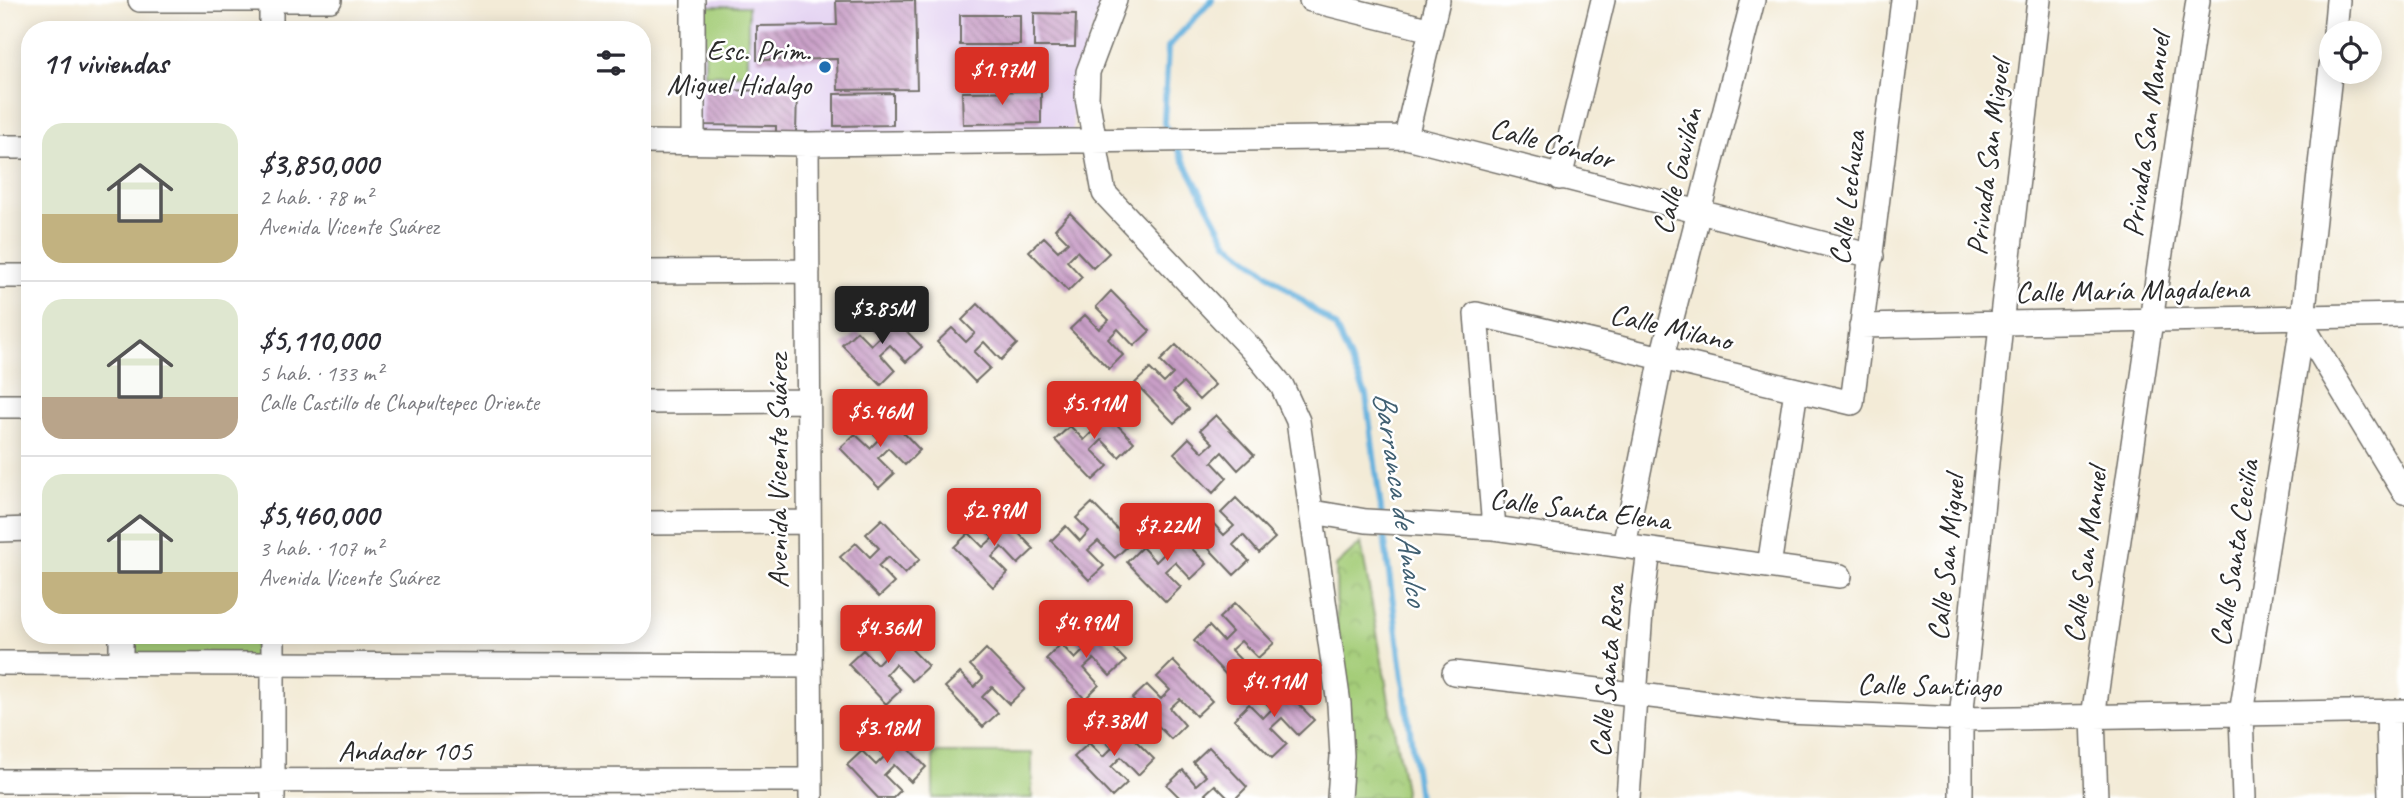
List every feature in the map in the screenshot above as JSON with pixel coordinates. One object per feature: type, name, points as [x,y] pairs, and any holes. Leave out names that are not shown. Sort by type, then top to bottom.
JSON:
[{"type":"street","points":[[140,0],[330,0]]},
{"type":"street","points":[[271,0],[271,21]]},
{"type":"street","points":[[693,0],[693,141]]},
{"type":"street","points":[[1115,0],[1088,72],[1087,98],[1104,193],[1256,354],[1282,386],[1298,421],[1339,704],[1342,757],[1339,798]]},
{"type":"street","points":[[1311,0],[1431,30]]},
{"type":"street","points":[[1406,136],[1438,0]]},
{"type":"street","points":[[1560,178],[1603,0]]},
{"type":"street","name":"Calle Gavilán","points":[[1662,357],[1753,0]]},
{"type":"street","name":"Calle Lechuza","points":[[1852,403],[1903,0]]},
{"type":"street","name":"Privada San Miguel","points":[[2001,324],[2039,0]]},
{"type":"street","name":"Privada San Manuel","points":[[2151,321],[2198,0]]},
{"type":"street","points":[[2336,21],[2338,0]]},
{"type":"street","name":"Calle Santa Cecilia","points":[[2244,798],[2241,714],[2303,321],[2329,84]]},
{"type":"street","name":"Calle Cóndor","points":[[651,142],[807,144],[1151,139],[1211,141],[1406,136],[1560,178],[1872,256]]},
{"type":"street","name":"Avenida Vicente Suárez","points":[[807,144],[811,789]]},
{"type":"street","points":[[0,147],[21,147]]},
{"type":"street","points":[[651,272],[808,271]]},
{"type":"street","points":[[0,276],[21,276]]},
{"type":"street","name":"Calle Milano","points":[[1494,528],[1475,314],[1852,403]]},
{"type":"street","name":"Calle María Magdalena","points":[[1861,326],[2303,321],[2404,315]]},
{"type":"street","name":"Calle San Manuel","points":[[2096,798],[2093,717],[2151,321]]},
{"type":"street","points":[[2303,321],[2404,492]]},
{"type":"street","name":"Calle San Miguel","points":[[1961,798],[1961,719],[2001,324]]},
{"type":"street","name":"Calle Santa Rosa","points":[[1624,546],[1662,357]]},
{"type":"street","points":[[1769,566],[1796,390]]},
{"type":"street","points":[[651,402],[808,401]]},
{"type":"street","points":[[0,406],[21,406]]},
{"type":"street","name":"Calle Santa Elena","points":[[1313,512],[1366,521],[1494,528],[1840,576]]},
{"type":"street","points":[[651,523],[809,522]]},
{"type":"street","points":[[0,530],[21,529]]},
{"type":"street","name":"Calle Santa Rosa","points":[[1628,798],[1649,550]]},
{"type":"street","points":[[121,644],[121,663]]},
{"type":"street","points":[[273,644],[273,790]]},
{"type":"street","points":[[0,663],[810,666]]},
{"type":"street","name":"Calle Santiago","points":[[1454,673],[1786,712],[1961,719],[2396,711]]},
{"type":"street","points":[[2390,798],[2396,711]]},
{"type":"street","name":"Andador 105","points":[[0,781],[273,790],[811,789]]},
{"type":"shaded area","name":"Esc. Prim. Miguel Hidalgo","points":[[694,0],[1103,0],[1072,85],[1073,132],[693,135]]},
{"type":"green space","points":[[705,6],[748,6],[748,74],[705,75]]},
{"type":"green space","points":[[1361,543],[1405,790],[1404,798],[1348,798],[1337,651],[1336,566]]},
{"type":"green space","points":[[131,644],[255,644],[255,663],[131,663]]},
{"type":"green space","points":[[933,753],[1032,753],[1032,798],[933,798]]},
{"type":"building","points":[[915,0],[917,89],[838,90],[837,59],[757,60],[757,26],[837,25],[836,1]]},
{"type":"building","points":[[1034,13],[1076,14],[1075,47],[1034,47]]},
{"type":"building","points":[[960,15],[1020,15],[1020,45],[960,45]]},
{"type":"building","points":[[703,90],[797,91],[796,134],[776,134],[776,126],[703,125]]},
{"type":"building","points":[[1041,91],[1041,123],[963,124],[962,92]]},
{"type":"building","points":[[893,93],[893,125],[834,126],[834,94]]},
{"type":"building","points":[[1070,213],[1109,253],[1093,268],[1077,251],[1067,261],[1082,277],[1068,291],[1029,251],[1044,237],[1058,251],[1068,242],[1055,229]]},
{"type":"building","points":[[1111,291],[1150,331],[1134,346],[1118,329],[1108,339],[1123,355],[1109,369],[1070,329],[1085,315],[1099,329],[1109,320],[1096,307]]},
{"type":"building","points":[[978,304],[1017,344],[1001,360],[984,342],[974,352],[990,368],[975,382],[937,342],[952,328],[966,342],[975,333],[962,320]]},
{"type":"building","points":[[883,307],[922,347],[906,362],[890,345],[880,354],[895,371],[881,385],[842,345],[857,331],[871,345],[880,336],[867,323]]},
{"type":"building","points":[[1176,345],[1215,385],[1199,400],[1183,383],[1173,392],[1189,409],[1174,423],[1135,383],[1150,369],[1164,383],[1173,374],[1160,361]]},
{"type":"building","points":[[1096,403],[1134,442],[1119,457],[1102,440],[1092,450],[1108,466],[1093,480],[1055,440],[1070,426],[1084,440],[1093,431],[1080,418]]},
{"type":"building","points":[[882,410],[920,450],[905,465],[888,448],[878,458],[894,474],[879,488],[840,448],[855,434],[870,448],[879,439],[866,426]]},
{"type":"building","points":[[1216,415],[1254,455],[1238,470],[1222,452],[1212,462],[1227,478],[1213,493],[1174,453],[1189,438],[1203,452],[1213,443],[1200,430]]},
{"type":"building","points":[[1236,498],[1275,538],[1259,553],[1243,535],[1233,545],[1249,561],[1234,575],[1196,535],[1211,521],[1224,535],[1234,526],[1221,513]]},
{"type":"building","points":[[1092,503],[1131,543],[1115,558],[1098,541],[1088,550],[1104,566],[1089,580],[1051,541],[1066,526],[1080,541],[1089,531],[1076,518]]},
{"type":"building","points":[[995,509],[1034,549],[1018,564],[1002,547],[992,557],[1008,573],[993,587],[954,547],[969,533],[983,547],[993,538],[979,525]]},
{"type":"building","points":[[882,519],[920,559],[905,574],[888,557],[878,566],[894,583],[879,597],[840,557],[856,543],[870,557],[879,548],[866,534]]},
{"type":"building","points":[[1168,524],[1207,564],[1191,579],[1175,562],[1165,571],[1181,587],[1166,602],[1127,562],[1142,547],[1156,562],[1165,553],[1152,539]]},
{"type":"building","points":[[1235,603],[1274,643],[1258,658],[1241,641],[1231,650],[1247,666],[1232,681],[1194,641],[1209,626],[1223,641],[1232,632],[1219,618]]},
{"type":"building","points":[[1087,621],[1126,661],[1110,676],[1094,659],[1084,668],[1099,685],[1085,699],[1046,659],[1061,644],[1075,659],[1084,650],[1071,636]]},
{"type":"building","points":[[889,626],[928,666],[912,681],[895,664],[886,674],[901,690],[886,704],[848,664],[863,650],[877,664],[886,655],[873,641]]},
{"type":"building","points":[[986,649],[1025,689],[1009,704],[992,687],[982,697],[998,713],[983,727],[945,687],[960,673],[974,687],[983,678],[970,665]]},
{"type":"building","points":[[1173,661],[1212,701],[1196,716],[1180,699],[1170,708],[1185,725],[1171,739],[1132,699],[1147,685],[1161,699],[1170,690],[1157,677]]},
{"type":"building","points":[[1275,680],[1314,720],[1298,735],[1282,718],[1271,728],[1287,744],[1272,758],[1234,719],[1249,704],[1263,718],[1272,709],[1259,696]]},
{"type":"building","points":[[1115,720],[1154,759],[1138,775],[1121,757],[1111,767],[1127,783],[1112,797],[1074,757],[1089,743],[1103,757],[1112,748],[1099,735]]},
{"type":"building","points":[[888,727],[926,767],[911,782],[894,765],[884,775],[900,791],[893,798],[878,798],[847,765],[862,751],[876,765],[885,756],[872,743]]},
{"type":"building","points":[[1209,747],[1247,787],[1236,798],[1228,798],[1215,785],[1205,794],[1209,798],[1180,798],[1167,785],[1183,770],[1196,785],[1206,776],[1193,762]]},
{"type":"waterway","name":"Barranca de Analco","points":[[1169,134],[1164,123],[1168,47],[1212,0]]},
{"type":"waterway","name":"Barranca de Analco","points":[[1176,146],[1227,242],[1335,326],[1366,395],[1382,517]]},
{"type":"waterway","name":"Barranca de Analco","points":[[1383,528],[1419,798]]},
{"type":"place","name":"Esc. Prim. Miguel Hidalgo","points":[[825,67]]}]
